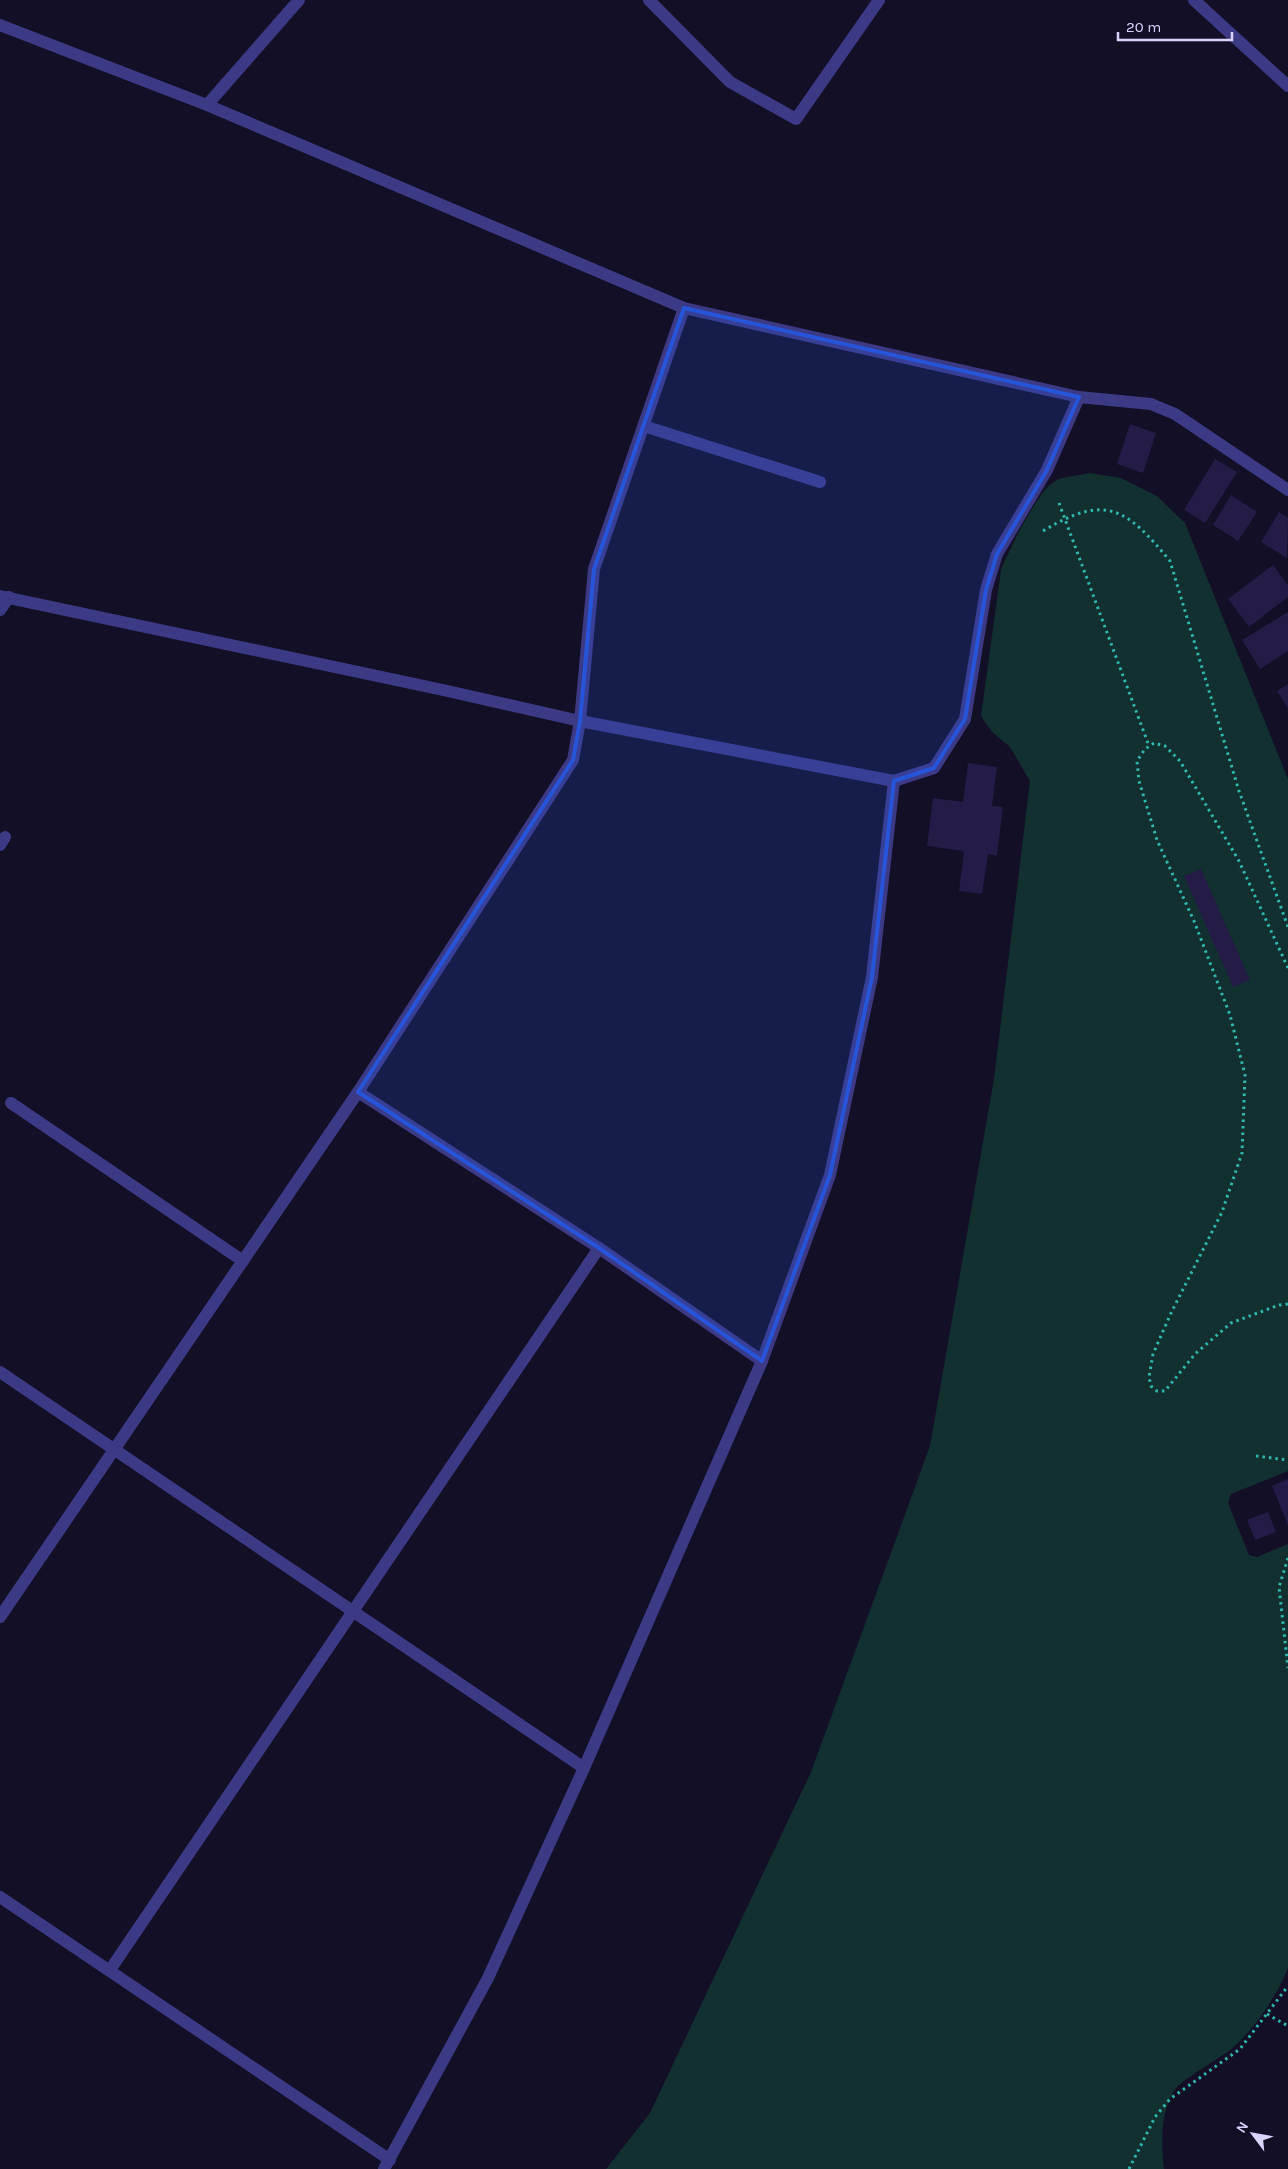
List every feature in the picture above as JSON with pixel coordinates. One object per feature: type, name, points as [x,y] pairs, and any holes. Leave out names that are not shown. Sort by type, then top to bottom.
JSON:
[{"type":"street","points":[[208,105],[299,0]]},
{"type":"street","points":[[649,0],[730,82],[796,119],[879,0]]},
{"type":"street","points":[[1194,0],[1288,86]]},
{"type":"street","points":[[0,25],[208,105],[684,308],[1079,397],[1152,404],[1167,411],[1288,490]]},
{"type":"street","points":[[0,1617],[358,1092],[573,760],[580,722],[594,569],[684,308]]},
{"type":"street","points":[[0,610],[4,597],[443,690],[580,722],[894,781],[934,768],[965,719],[986,590],[997,554],[1047,470],[1079,397]]},
{"type":"street","points":[[644,426],[820,482]]},
{"type":"street","points":[[0,1897],[110,1970],[387,2164],[488,1978],[584,1768],[762,1361],[830,1176],[872,977],[894,781]]},
{"type":"street","points":[[358,1092],[599,1248],[762,1361]]},
{"type":"street","points":[[11,1103],[243,1261]]},
{"type":"street","points":[[110,1970],[599,1248]]},
{"type":"street","points":[[0,1372],[584,1768]]},
{"type":"path","points":[[1047,470],[1149,746]]},
{"type":"path","points":[[1037,535],[1065,518],[1102,509],[1126,516],[1150,537],[1170,561],[1239,790],[1288,927]]},
{"type":"path","points":[[1288,968],[1238,861],[1180,761],[1165,746],[1154,743],[1149,746],[1137,761],[1139,780],[1157,840],[1194,921],[1230,1015],[1245,1075],[1242,1152],[1222,1212],[1171,1313],[1153,1354],[1149,1377],[1150,1386],[1157,1391],[1165,1392],[1195,1354],[1231,1324],[1279,1305],[1288,1304]]},
{"type":"path","points":[[1256,1456],[1288,1460]]},
{"type":"path","points":[[1288,1558],[1279,1587],[1288,1668]]},
{"type":"path","points":[[1128,2169],[1155,2117],[1170,2099],[1240,2049],[1288,1986]]},
{"type":"path","points":[[1267,2014],[1288,2026]]},
{"type":"highlighted area","points":[[684,308],[1079,397],[1047,470],[997,554],[986,590],[965,719],[934,768],[894,781],[872,977],[830,1175],[762,1361],[599,1248],[358,1092],[573,760],[580,721],[594,569]]},
{"type":"green space","points":[[1089,473],[1121,478],[1157,496],[1185,523],[1288,779],[1288,1471],[1231,1494],[1228,1503],[1249,1555],[1257,1557],[1288,1544],[1288,1968],[1272,1999],[1259,2019],[1243,2038],[1229,2051],[1178,2086],[1174,2091],[1169,2100],[1164,2119],[1162,2150],[1164,2169],[606,2169],[650,2113],[811,1772],[930,1446],[994,1079],[1030,781],[1010,747],[992,732],[981,716],[1001,570],[1025,521],[1048,487],[1059,479]]},
{"type":"building","points":[[1130,424],[1156,433],[1143,473],[1117,464]]},
{"type":"building","points":[[1215,459],[1237,472],[1205,523],[1184,510]]},
{"type":"building","points":[[1231,495],[1257,512],[1238,541],[1213,525]]},
{"type":"building","points":[[1279,512],[1288,518],[1287,558],[1261,542]]},
{"type":"building","points":[[1273,565],[1288,585],[1288,597],[1249,627],[1228,599]]},
{"type":"building","points":[[1288,612],[1288,651],[1260,669],[1242,640]]},
{"type":"building","points":[[1288,684],[1288,708],[1277,691]]},
{"type":"building","points":[[968,763],[997,767],[992,806],[1003,807],[997,856],[988,854],[982,894],[959,891],[964,851],[927,846],[933,798],[963,802]]},
{"type":"building","points":[[1201,869],[1250,980],[1233,987],[1184,876]]},
{"type":"building","points":[[1288,1479],[1288,1525],[1272,1486]]},
{"type":"building","points":[[1268,1512],[1276,1532],[1255,1540],[1247,1520]]}]
